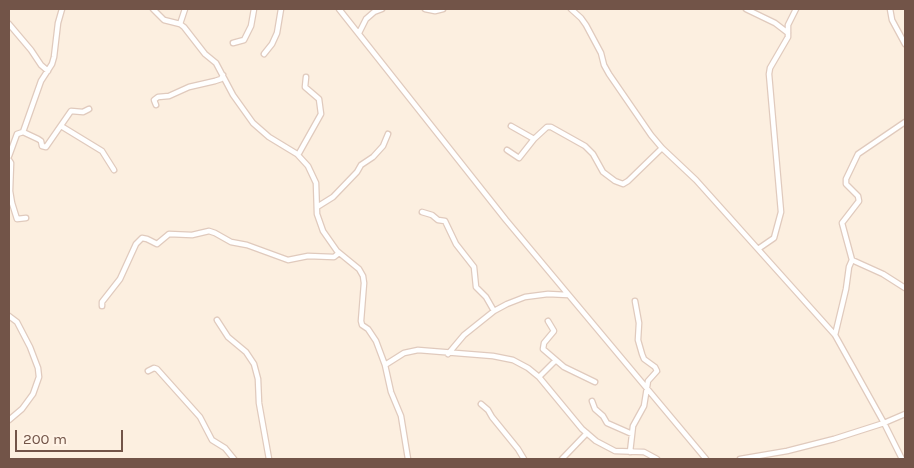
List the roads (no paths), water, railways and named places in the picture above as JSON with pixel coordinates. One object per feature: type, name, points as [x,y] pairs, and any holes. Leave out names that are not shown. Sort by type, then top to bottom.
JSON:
[{"type":"street","points":[[23,132],[34,99],[54,57],[58,23],[62,9]]},
{"type":"street","points":[[153,9],[164,20],[180,24],[194,38],[204,52],[216,62],[233,96],[257,127],[298,155],[308,166],[316,183],[318,219],[323,231],[339,253],[362,273],[364,284],[361,321],[362,325],[368,329],[376,341],[385,364],[391,392],[401,416],[408,459]]},
{"type":"street","points":[[180,24],[185,9]]},
{"type":"street","points":[[234,43],[244,40],[251,26],[254,9]]},
{"type":"street","points":[[264,54],[272,44],[277,33],[281,9]]},
{"type":"street","points":[[339,9],[506,220],[706,459]]},
{"type":"street","points":[[359,34],[366,19],[374,12],[382,9]]},
{"type":"street","points":[[425,9],[437,11],[443,9]]},
{"type":"street","points":[[571,9],[586,25],[601,53],[609,74],[651,135],[696,180],[834,336],[884,423],[902,459]]},
{"type":"street","points":[[746,9],[788,32]]},
{"type":"street","points":[[758,249],[774,238],[781,212],[769,74],[770,68],[788,37],[788,25],[796,9]]},
{"type":"street","points":[[890,9],[892,20],[905,44]]},
{"type":"street","points":[[9,24],[41,65],[49,69]]},
{"type":"street","points":[[156,105],[154,100],[158,97],[171,96],[189,87],[215,82],[223,75]]},
{"type":"street","points":[[298,155],[321,114],[319,99],[304,87],[306,77]]},
{"type":"street","points":[[26,218],[17,218],[10,191],[11,164],[9,158],[17,134],[23,132],[38,139],[41,141],[42,146],[46,147],[71,111],[80,112],[89,109]]},
{"type":"street","points":[[834,336],[852,260],[842,223],[859,199],[846,184],[846,179],[858,154],[905,122]]},
{"type":"street","points":[[61,126],[102,151],[114,170]]},
{"type":"street","points":[[511,126],[534,140]]},
{"type":"street","points":[[507,150],[519,158],[547,127],[551,127],[585,146],[610,178],[623,184],[662,148]]},
{"type":"street","points":[[317,207],[333,197],[361,165],[373,157],[383,146],[388,134]]},
{"type":"street","points":[[422,212],[432,215],[438,220],[445,221],[456,244],[474,266],[476,287],[486,297],[494,311]]},
{"type":"street","points":[[102,306],[102,302],[120,280],[133,251],[141,239],[147,238],[157,244],[170,234],[192,235],[209,232],[215,233],[231,242],[247,245],[288,260],[308,256],[334,257],[339,253]]},
{"type":"street","points":[[852,260],[883,274],[905,288]]},
{"type":"street","points":[[448,354],[464,335],[494,311],[525,297],[548,294],[568,295]]},
{"type":"street","points":[[630,452],[632,434],[636,420],[644,406],[648,381],[656,371],[655,367],[644,359],[638,340],[639,323],[636,301]]},
{"type":"street","points":[[9,316],[18,322],[25,336],[33,354],[39,377],[33,394],[9,420]]},
{"type":"street","points":[[217,320],[228,337],[246,352],[254,364],[258,379],[259,403],[270,459]]},
{"type":"street","points":[[548,321],[554,331],[542,347],[564,367],[594,382]]},
{"type":"street","points":[[385,364],[410,352],[424,350],[448,354],[486,355],[513,360],[528,368],[539,377],[586,434],[596,441],[616,451],[644,452],[656,459]]},
{"type":"street","points":[[539,377],[556,360]]},
{"type":"street","points":[[148,371],[154,368],[157,369],[200,417],[212,440],[225,448],[234,459]]},
{"type":"street","points":[[592,401],[595,409],[607,423],[632,434]]},
{"type":"street","points":[[481,404],[488,410],[524,459]]},
{"type":"street","points":[[740,459],[802,448],[884,423],[905,414]]},
{"type":"street","points":[[562,459],[586,434]]}]
